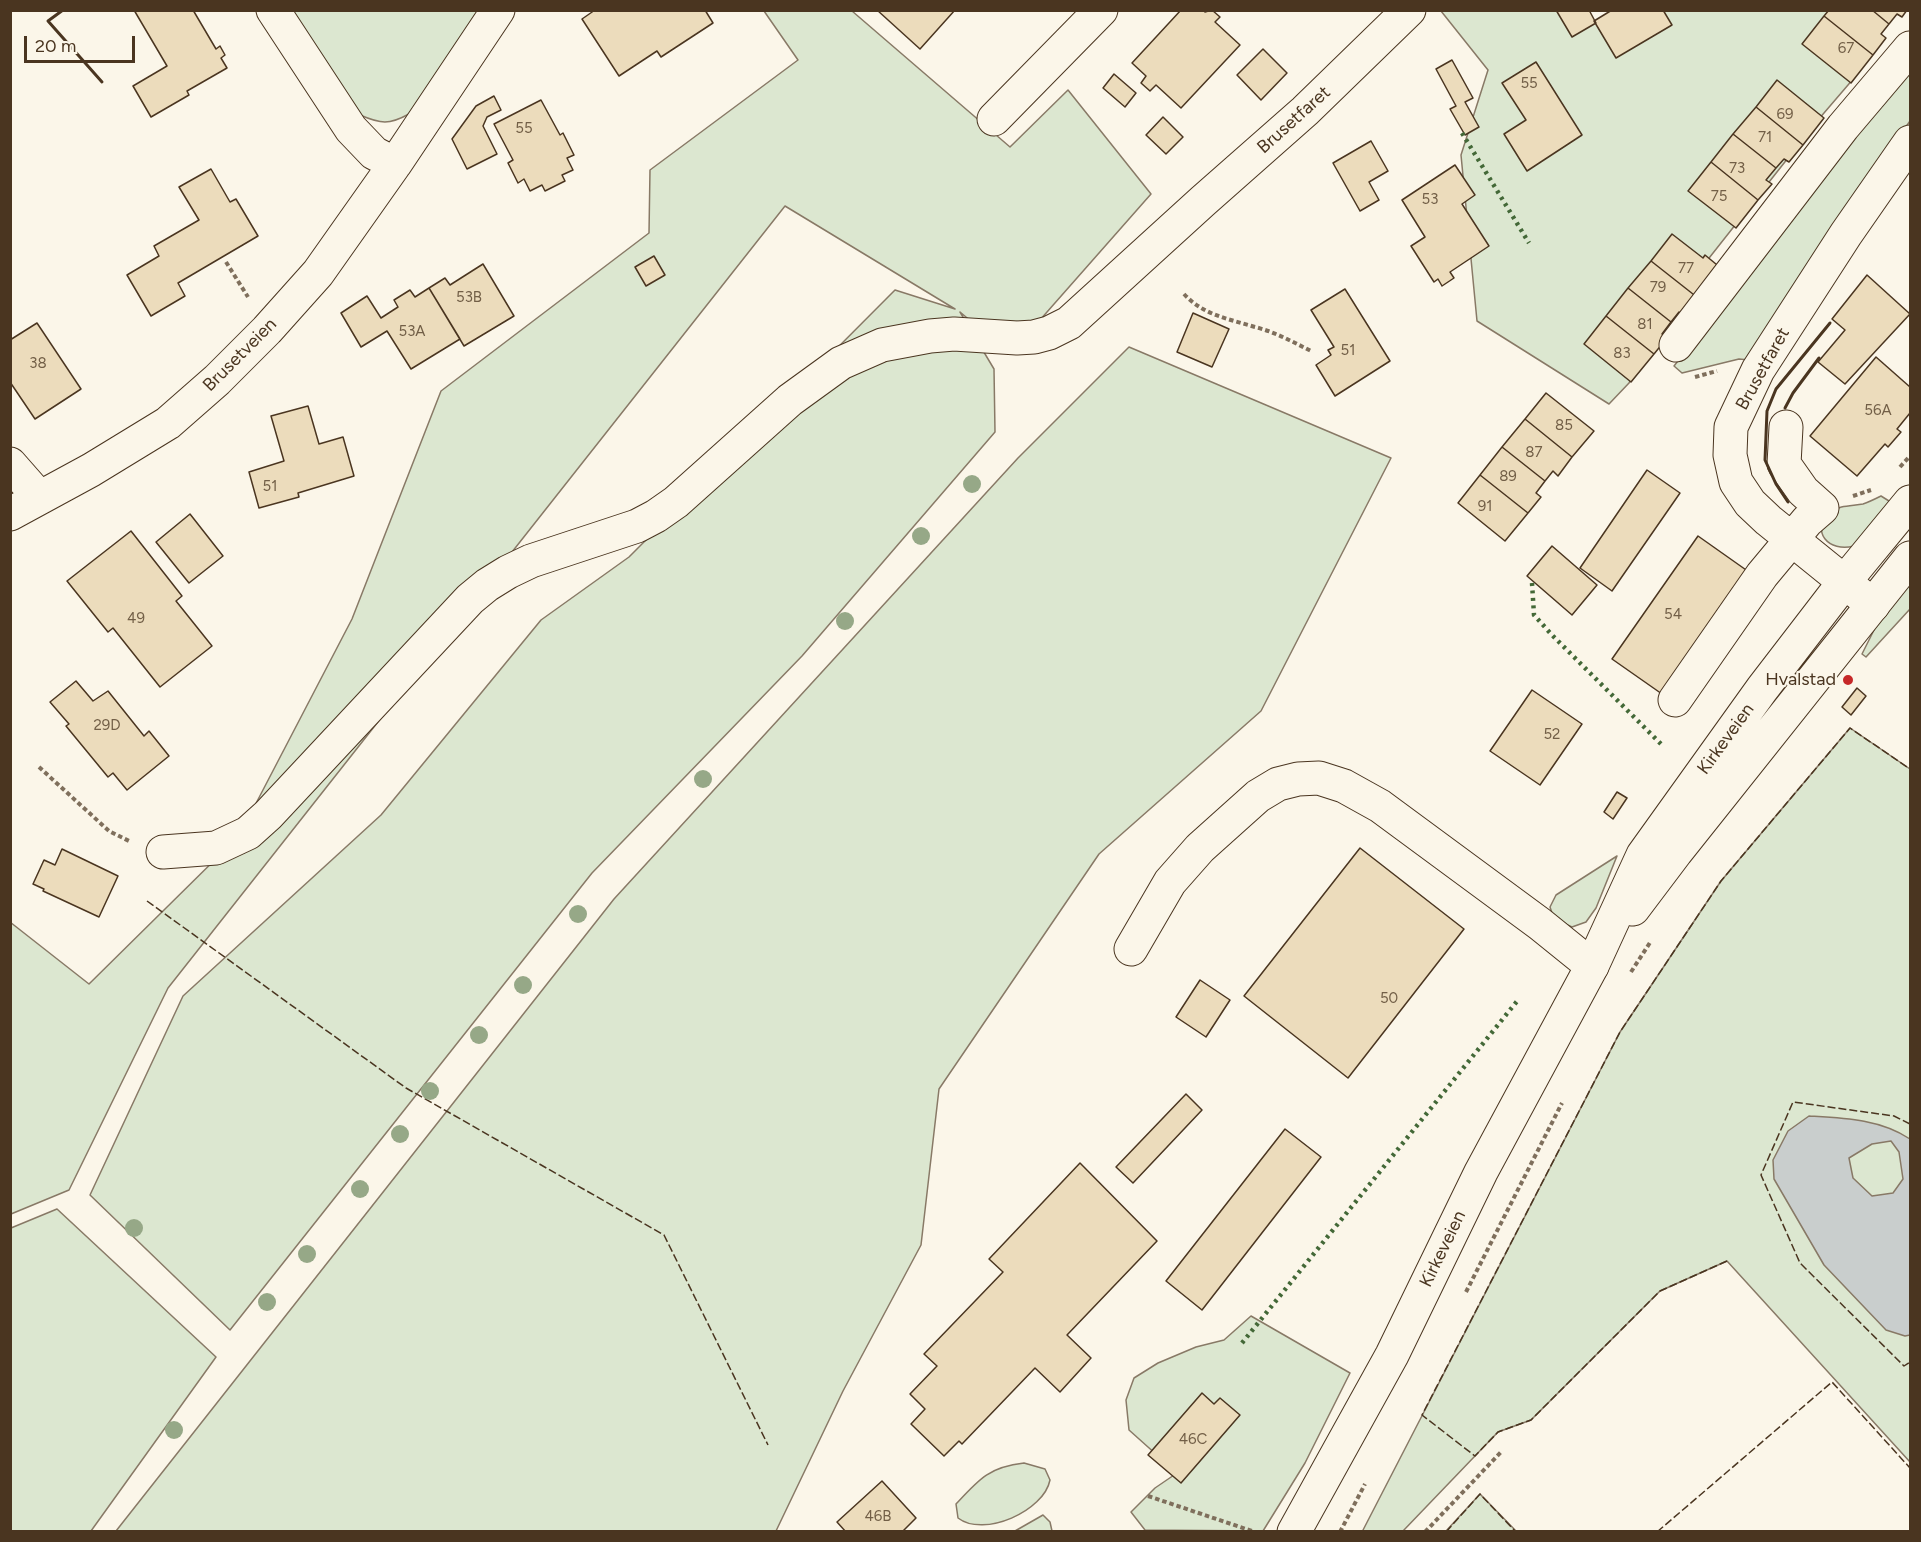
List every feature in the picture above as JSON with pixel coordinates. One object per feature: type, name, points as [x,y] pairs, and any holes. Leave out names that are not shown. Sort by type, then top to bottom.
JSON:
[{"type":"street","points":[[273,10],[351,129],[374,153],[395,164]]},
{"type":"street","name":"Brusetveien","points":[[10,514],[91,470],[168,423],[217,380],[267,330],[318,273],[395,164],[498,10]]},
{"type":"street","points":[[994,119],[1101,10]]},
{"type":"street","name":"Brusetfaret","points":[[163,852],[216,848],[248,833],[478,592],[508,572],[531,561],[617,533],[656,516],[676,502],[789,400],[841,363],[882,345],[930,336],[954,334],[1017,338],[1049,333],[1069,323],[1305,111],[1409,10]]},
{"type":"street","points":[[1676,345],[1843,127],[1911,48]]},
{"type":"street","name":"Brusetfaret","points":[[1873,605],[1750,503],[1737,482],[1730,455],[1731,427],[1758,370],[1846,234],[1911,142]]},
{"type":"street","points":[[1675,700],[1762,575],[1822,508],[1803,491],[1784,464],[1786,427]]},
{"type":"street","points":[[10,464],[39,497]]},
{"type":"street","name":"Kirkeveien","points":[[1294,1532],[1392,1355],[1481,1172],[1592,966],[1643,855],[1762,689],[1845,581],[1911,502]]},
{"type":"street","name":"Kirkeveien","points":[[1592,966],[1676,852],[1911,558]]},
{"type":"street","points":[[1131,949],[1170,882],[1200,848],[1258,796],[1278,784],[1298,779],[1319,778],[1344,786],[1380,806],[1540,924],[1592,966]]},
{"type":"path","points":[[1184,294],[1194,305],[1225,319],[1273,333],[1311,351]]},
{"type":"path","points":[[39,767],[109,831],[137,845],[163,852]]},
{"type":"path","points":[[1630,975],[1654,937]]},
{"type":"path","points":[[1465,1294],[1565,1098]]},
{"type":"path","points":[[1425,1532],[1501,1452]]},
{"type":"path","points":[[1340,1532],[1368,1479]]},
{"type":"path","points":[[1148,1496],[1255,1532]]},
{"type":"green space","points":[[292,11],[478,11],[409,114],[385,122],[360,115]]},
{"type":"green space","points":[[764,11],[852,11],[1010,147],[1068,90],[1151,194],[1010,354],[960,312],[994,369],[995,432],[802,656],[592,873],[230,1330],[90,1195],[183,996],[381,815],[541,620],[629,557],[895,290],[955,309],[785,206],[168,988],[69,1190],[11,1214],[10,922],[89,984],[239,836],[352,619],[441,391],[649,233],[650,170],[798,60]]},
{"type":"green space","points":[[1441,11],[1585,11],[1613,42],[1635,11],[1883,11],[1854,78],[1702,267],[1629,383],[1609,404],[1477,321],[1461,155],[1488,70]]},
{"type":"green space","points":[[1910,65],[1910,121],[1749,360],[1739,359],[1682,373],[1674,366]]},
{"type":"green space","points":[[1129,347],[1391,458],[1261,711],[1099,854],[939,1089],[921,1245],[843,1391],[776,1531],[116,1531],[614,899],[1018,458]]},
{"type":"green space","points":[[1881,496],[1892,506],[1854,546],[1837,546],[1825,539],[1822,526],[1831,512],[1842,507],[1863,504]]},
{"type":"green space","points":[[1910,574],[1910,609],[1866,657],[1862,654],[1884,610]]},
{"type":"green space","points":[[1850,728],[1910,769],[1910,1462],[1727,1261],[1660,1291],[1531,1420],[1498,1432],[1403,1531],[1362,1532],[1620,1032],[1721,881]]},
{"type":"green space","points":[[1617,856],[1596,908],[1586,922],[1572,927],[1554,919],[1550,907],[1556,895]]},
{"type":"green space","points":[[57,1209],[216,1357],[91,1531],[11,1531],[11,1228]]},
{"type":"green space","points":[[1251,1316],[1350,1373],[1305,1463],[1263,1531],[1145,1530],[1131,1512],[1155,1488],[1177,1473],[1129,1430],[1126,1400],[1134,1378],[1158,1363],[1196,1347],[1224,1340]]},
{"type":"green space","points":[[1024,1463],[1045,1469],[1050,1480],[1037,1502],[1012,1518],[997,1523],[982,1525],[958,1518],[956,1504],[978,1481],[993,1471]]},
{"type":"green space","points":[[1480,1494],[1516,1531],[1446,1531]]},
{"type":"green space","points":[[1043,1515],[1050,1522],[1052,1531],[1015,1531]]},
{"type":"shaded area","points":[[1809,1116],[1874,1123],[1910,1139],[1910,1335],[1905,1336],[1886,1330],[1824,1265],[1774,1179],[1773,1160],[1788,1131]],"holes":[[[1891,1141],[1899,1152],[1903,1179],[1893,1193],[1872,1196],[1853,1178],[1849,1158],[1872,1144]]]},
{"type":"building","points":[[134,10],[193,10],[216,49],[220,46],[225,55],[221,58],[227,68],[187,91],[189,95],[151,117],[133,86],[167,66]]},
{"type":"building","points":[[595,10],[705,10],[713,23],[661,57],[657,51],[619,76],[582,19]]},
{"type":"building","points":[[877,10],[955,10],[920,49]]},
{"type":"building","points":[[1181,10],[1203,10],[1205,12],[1212,10],[1220,17],[1215,22],[1240,45],[1181,108],[1156,85],[1150,91],[1141,83],[1146,76],[1132,63]]},
{"type":"building","points":[[1556,10],[1589,10],[1596,23],[1572,37]]},
{"type":"building","points":[[1612,10],[1663,10],[1672,25],[1616,58],[1594,21]]},
{"type":"building","points":[[1829,10],[1872,10],[1889,24],[1881,34],[1886,38],[1873,55],[1824,16]]},
{"type":"building","points":[[1872,10],[1907,10],[1902,17],[1897,14],[1889,24]]},
{"type":"building","points":[[1824,16],[1873,55],[1851,83],[1802,44]]},
{"type":"building","points":[[1263,49],[1287,73],[1261,100],[1237,75]]},
{"type":"building","points":[[1452,60],[1473,98],[1465,102],[1479,127],[1465,135],[1450,109],[1456,106],[1436,69]]},
{"type":"building","points":[[1536,62],[1582,135],[1527,171],[1504,134],[1526,120],[1502,83]]},
{"type":"building","points":[[1114,74],[1136,93],[1125,107],[1103,88]]},
{"type":"building","points":[[1777,80],[1824,118],[1803,145],[1756,107]]},
{"type":"building","points":[[494,96],[501,110],[487,117],[483,126],[497,154],[467,169],[452,139],[476,106]]},
{"type":"building","points":[[541,100],[560,135],[563,133],[574,155],[567,158],[573,170],[562,175],[565,181],[545,191],[542,185],[530,191],[524,179],[518,183],[508,163],[513,160],[494,124]]},
{"type":"building","points":[[1756,107],[1803,145],[1789,162],[1784,159],[1776,168],[1733,134]]},
{"type":"building","points":[[1163,117],[1183,137],[1166,154],[1146,135]]},
{"type":"building","points":[[1733,134],[1776,168],[1766,180],[1772,184],[1758,200],[1711,162]]},
{"type":"building","points":[[1371,141],[1388,171],[1369,182],[1379,200],[1360,211],[1333,163]]},
{"type":"building","points":[[1711,162],[1758,200],[1736,228],[1688,191]]},
{"type":"building","points":[[1455,165],[1475,195],[1462,204],[1489,246],[1450,272],[1454,278],[1442,286],[1438,279],[1434,282],[1411,246],[1425,237],[1402,200]]},
{"type":"building","points":[[211,169],[230,202],[236,199],[258,236],[178,283],[185,296],[151,316],[127,275],[159,256],[154,246],[199,220],[179,187]]},
{"type":"building","points":[[1672,234],[1703,258],[1705,255],[1722,269],[1698,298],[1651,261]]},
{"type":"building","points":[[654,256],[665,275],[646,286],[635,267]]},
{"type":"building","points":[[1651,261],[1698,298],[1684,316],[1679,312],[1671,322],[1628,288]]},
{"type":"building","points":[[483,264],[514,316],[464,346],[429,288],[445,278],[450,285]]},
{"type":"building","points":[[1867,275],[1910,314],[1845,384],[1818,362],[1845,330],[1832,319]]},
{"type":"building","points":[[429,288],[460,339],[411,369],[387,331],[361,347],[341,313],[367,296],[381,318],[398,307],[394,300],[410,290],[415,297]]},
{"type":"building","points":[[1628,288],[1671,322],[1662,334],[1667,338],[1654,354],[1606,316]]},
{"type":"building","points":[[1345,289],[1390,361],[1335,396],[1316,365],[1331,355],[1328,350],[1334,347],[1311,310]]},
{"type":"building","points":[[1193,313],[1229,329],[1212,367],[1177,352]]},
{"type":"building","points":[[1606,316],[1654,354],[1631,382],[1584,344]]},
{"type":"building","points":[[37,323],[81,389],[35,419],[10,382],[10,340]]},
{"type":"building","points":[[1876,357],[1910,387],[1910,413],[1897,429],[1901,432],[1888,447],[1885,444],[1857,476],[1810,436]]},
{"type":"building","points":[[1546,393],[1594,431],[1572,457],[1525,419]]},
{"type":"building","points":[[308,406],[319,444],[343,437],[354,476],[298,493],[299,497],[259,508],[249,472],[284,461],[271,416]]},
{"type":"building","points":[[1525,419],[1572,457],[1558,476],[1553,471],[1545,481],[1502,447]]},
{"type":"building","points":[[1502,447],[1545,481],[1536,493],[1541,497],[1528,513],[1480,475]]},
{"type":"building","points":[[1647,470],[1680,493],[1612,591],[1580,568]]},
{"type":"building","points":[[1480,475],[1528,513],[1505,541],[1458,503]]},
{"type":"building","points":[[190,514],[223,556],[189,583],[156,542]]},
{"type":"building","points":[[131,531],[182,596],[176,601],[212,646],[160,687],[113,628],[108,632],[67,581]]},
{"type":"building","points":[[1698,536],[1749,572],[1662,694],[1612,659]]},
{"type":"building","points":[[1552,546],[1597,585],[1572,615],[1527,576]]},
{"type":"building","points":[[76,681],[93,701],[108,691],[144,736],[149,731],[169,756],[127,790],[113,773],[108,777],[66,726],[69,724],[50,702]]},
{"type":"building","points":[[1857,688],[1866,696],[1851,715],[1842,707]]},
{"type":"building","points":[[1532,690],[1582,724],[1540,785],[1490,751]]},
{"type":"building","points":[[1617,792],[1627,798],[1613,819],[1604,812]]},
{"type":"building","points":[[1360,848],[1464,929],[1348,1078],[1244,996]]},
{"type":"building","points":[[62,849],[118,876],[99,917],[33,884],[44,860],[55,865]]},
{"type":"building","points":[[1200,980],[1230,1000],[1206,1037],[1176,1017]]},
{"type":"building","points":[[1186,1094],[1202,1110],[1133,1183],[1116,1167]]},
{"type":"building","points":[[1285,1129],[1321,1157],[1202,1310],[1166,1281]]},
{"type":"building","points":[[1080,1163],[1157,1241],[1067,1335],[1091,1358],[1060,1392],[1035,1368],[962,1444],[959,1441],[944,1456],[911,1424],[925,1409],[910,1394],[937,1366],[924,1354],[1003,1272],[989,1259]]},
{"type":"building","points":[[1202,1393],[1214,1404],[1220,1398],[1240,1415],[1181,1483],[1148,1455]]},
{"type":"building","points":[[882,1481],[916,1518],[902,1532],[846,1532],[837,1522]]},
{"type":"hedge","points":[[1462,133],[1529,243]]},
{"type":"hedge","points":[[1532,583],[1534,615],[1662,745]]},
{"type":"hedge","points":[[1242,1343],[1518,1000]]},
{"type":"fence","points":[[1727,1261],[1660,1291],[1531,1420],[1498,1432],[1475,1456],[1422,1415],[1620,1032],[1721,881],[1850,728],[1910,769]]},
{"type":"fence","points":[[147,901],[406,1088],[664,1235],[768,1445]]},
{"type":"fence","points":[[1910,1124],[1894,1116],[1793,1102],[1761,1175],[1800,1263],[1904,1366],[1910,1362]]},
{"type":"fence","points":[[1657,1532],[1832,1382],[1910,1468]]},
{"type":"fence","points":[[1446,1532],[1480,1494],[1516,1532]]},
{"type":"wall","points":[[63,10],[48,21],[102,82]]},
{"type":"wall","points":[[1788,502],[1776,484],[1765,460],[1767,411],[1776,389],[1830,323]]},
{"type":"wall","points":[[1785,408],[1793,393],[1819,358]]},
{"type":"place","name":"Hvalstad","points":[[1848,680]]}]
